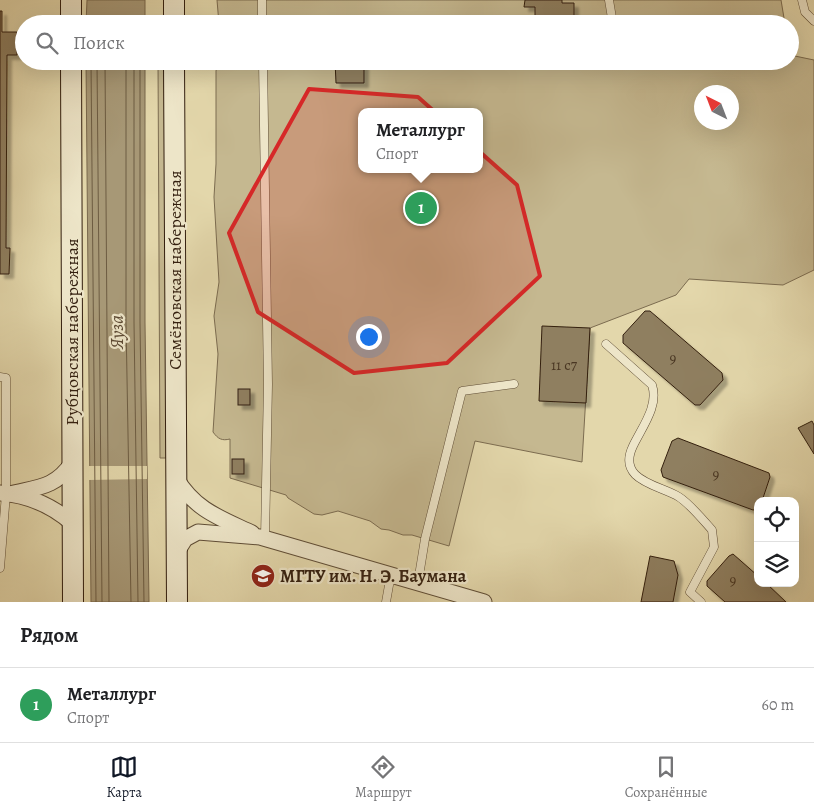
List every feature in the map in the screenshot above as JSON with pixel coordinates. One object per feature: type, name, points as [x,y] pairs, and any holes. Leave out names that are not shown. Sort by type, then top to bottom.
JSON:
[{"type":"main road","points":[[71,0],[71,15]]},
{"type":"main road","points":[[174,0],[174,15]]},
{"type":"main road","name":"Рубцовская набережная","points":[[71,70],[74,602]]},
{"type":"main road","name":"Семёновская набережная","points":[[174,70],[177,602]]},
{"type":"street","points":[[5,493],[50,484],[65,474],[72,463]]},
{"type":"street","points":[[176,478],[191,499],[204,510],[263,537],[484,602]]},
{"type":"street","points":[[5,493],[52,508],[73,524]]},
{"type":"street","points":[[177,552],[185,539],[198,532],[263,537]]},
{"type":"lane","points":[[262,0],[262,15]]},
{"type":"lane","points":[[608,0],[611,15]]},
{"type":"lane","points":[[802,0],[805,12],[814,22]]},
{"type":"lane","points":[[263,70],[268,384],[263,537]]},
{"type":"lane","points":[[606,344],[652,385],[655,394],[653,405],[631,449],[630,462],[633,472],[641,480],[680,497],[712,530],[714,546],[690,592],[702,602]]},
{"type":"lane","points":[[0,377],[6,378],[5,493],[0,568]]},
{"type":"lane","points":[[418,582],[425,539],[462,391],[514,384]]},
{"type":"lane","points":[[386,602],[391,574]]},
{"type":"highlighted area","points":[[309,89],[418,97],[517,185],[540,276],[447,363],[354,373],[258,312],[229,233]]},
{"type":"shaded area","points":[[217,0],[781,0],[784,15],[218,15]]},
{"type":"shaded area","points":[[799,57],[814,60],[814,270],[783,285],[689,279],[676,295],[590,328],[582,462],[475,441],[449,546],[412,535],[403,535],[381,529],[370,521],[338,511],[322,515],[314,514],[286,495],[230,478],[230,439],[220,439],[213,432],[218,354],[214,316],[219,282],[214,197],[216,70],[799,70]]},
{"type":"shaded area","points":[[158,70],[165,70],[166,458],[160,458]]},
{"type":"water","points":[[87,0],[145,0],[145,15],[86,15]]},
{"type":"water","name":"Яуза","points":[[86,70],[145,70],[145,322],[149,602],[91,602]]},
{"type":"pier","points":[[89,466],[147,466],[147,479],[89,480]]},
{"type":"building","points":[[525,0],[562,0],[562,3],[574,3],[574,15],[535,15],[535,7],[524,7]]},
{"type":"building","points":[[0,11],[2,11],[2,32],[15,32],[15,55],[7,55],[6,248],[10,248],[9,274],[0,274]]},
{"type":"building","points":[[335,70],[364,70],[364,83],[336,83]]},
{"type":"building","points":[[645,311],[650,311],[722,373],[723,380],[700,405],[695,405],[623,343],[623,335]]},
{"type":"building","points":[[542,326],[590,328],[586,403],[539,401]]},
{"type":"building","points":[[238,389],[250,389],[250,405],[238,405]]},
{"type":"building","points":[[812,421],[814,425],[814,454],[798,428]]},
{"type":"building","points":[[678,438],[769,473],[770,477],[763,497],[754,497],[753,510],[663,477],[661,470],[672,441]]},
{"type":"building","points":[[232,459],[244,459],[244,474],[232,474]]},
{"type":"building","points":[[733,554],[754,572],[754,587],[770,587],[786,602],[725,602],[707,586],[707,581]]},
{"type":"building","points":[[650,556],[674,561],[678,575],[673,602],[641,602]]},
{"type":"place","name":"Металлург","points":[[421,208]]},
{"type":"place","name":"МГТУ им. Н. Э. Баумана","points":[[263,576]]}]
